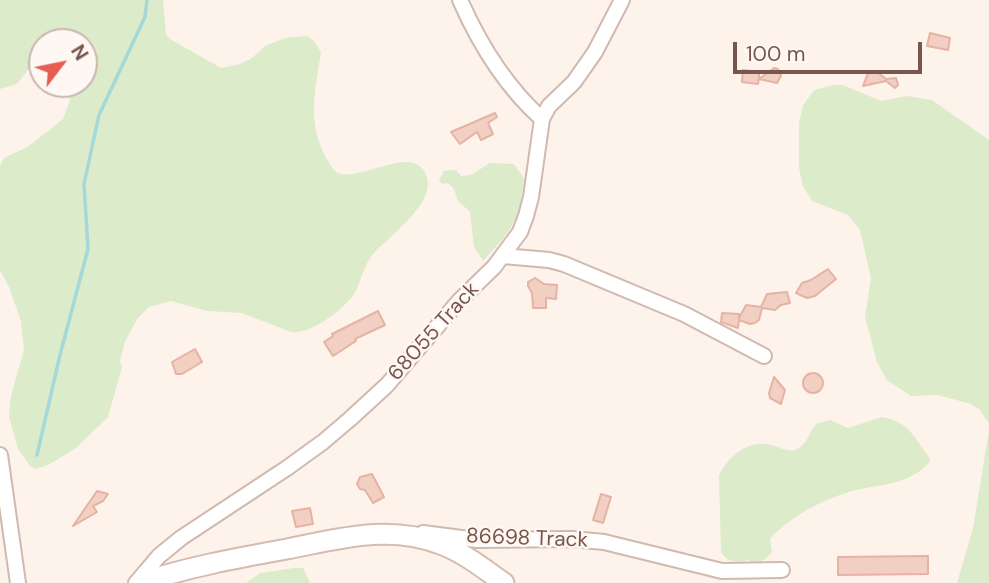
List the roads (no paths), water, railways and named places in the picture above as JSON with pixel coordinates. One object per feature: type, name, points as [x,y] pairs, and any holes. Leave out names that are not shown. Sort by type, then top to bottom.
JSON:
[{"type":"street","points":[[460,0],[485,48],[524,103],[542,119],[549,106],[574,82],[596,52],[622,0]]},
{"type":"street","name":"68055 Track","points":[[138,583],[159,556],[181,538],[305,456],[350,419],[387,385],[442,320],[503,256],[520,232],[526,216],[542,119]]},
{"type":"street","points":[[503,256],[564,264],[684,314],[764,356]]},
{"type":"street","points":[[0,455],[18,583]]},
{"type":"street","name":"86698 Track","points":[[394,533],[430,532],[477,540],[593,541],[722,571],[782,570]]},
{"type":"street","points":[[138,583],[235,557],[359,535],[394,533],[440,544],[466,557],[504,583]]},
{"type":"waterway","points":[[37,455],[88,249],[84,184],[99,115],[145,17],[147,0]]}]
